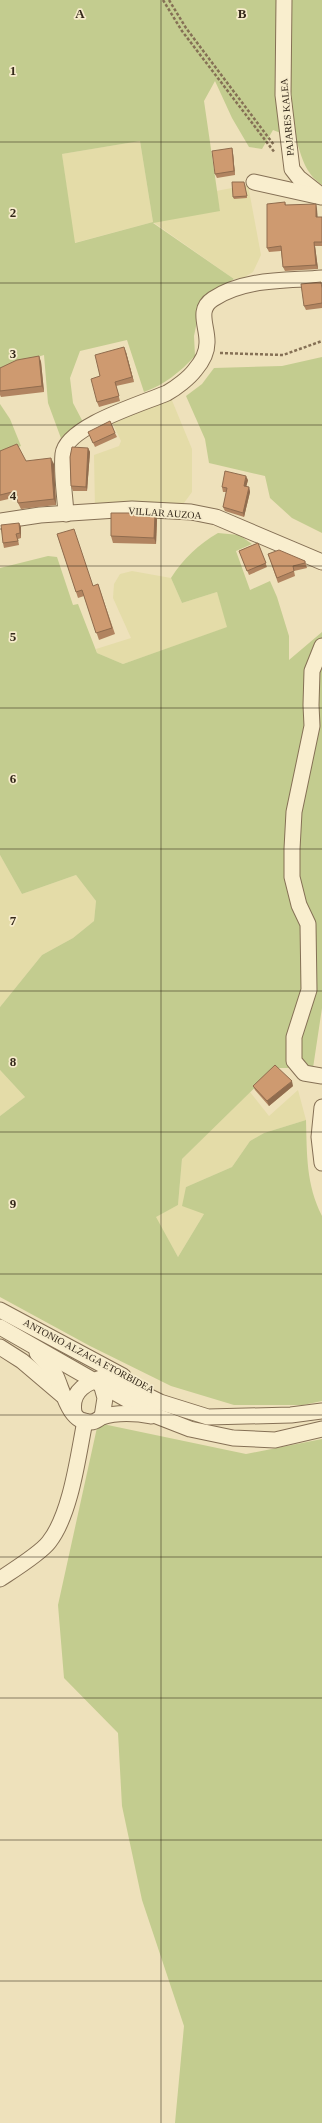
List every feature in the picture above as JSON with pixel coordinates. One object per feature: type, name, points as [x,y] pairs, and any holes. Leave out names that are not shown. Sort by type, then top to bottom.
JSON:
[{"type":"street","name":"PAJARES KALEA","points":[[284,0],[284,95],[294,171]]},
{"type":"street","points":[[294,171],[322,197]]},
{"type":"street","points":[[254,182],[322,197]]},
{"type":"street","points":[[66,514],[63,452],[68,443],[80,431],[99,421],[169,392],[195,371],[206,354],[208,343],[203,314],[205,307],[212,299],[231,290],[257,283],[322,278]]},
{"type":"street","name":"VILLAR AUZOA","points":[[0,521],[132,509],[191,512],[216,517],[322,562]]},
{"type":"street","points":[[322,646],[312,671],[312,726],[294,812],[292,877],[299,905],[308,924],[309,990],[294,1037],[294,1061],[304,1073],[322,1076]]},
{"type":"street","points":[[322,1107],[319,1137],[322,1158]]},
{"type":"street","name":"ANTONIO ALZAGA ETORBIDEA","points":[[0,1310],[153,1391],[196,1406],[249,1416]]},
{"type":"street","points":[[14,1317],[25,1331],[88,1366],[99,1382],[105,1407],[102,1418]]},
{"type":"street","name":"ANTONIO ALZAGA ETORBIDEA","points":[[0,1327],[160,1418],[190,1429],[233,1438],[275,1440],[322,1429]]},
{"type":"street","points":[[28,1343],[56,1376],[62,1395]]},
{"type":"street","points":[[0,1347],[22,1361],[62,1395],[79,1417],[96,1422],[102,1418],[125,1414],[145,1415],[160,1418]]},
{"type":"street","points":[[0,1579],[48,1543],[60,1524],[68,1499],[79,1417],[72,1403],[77,1392],[86,1384],[99,1382],[107,1376],[160,1402],[208,1417],[291,1415],[322,1411]]},
{"type":"path","points":[[163,0],[182,31],[253,125],[284,165],[294,171]]},
{"type":"path","points":[[168,0],[186,28],[294,171]]},
{"type":"path","points":[[206,354],[282,355],[322,341]]},
{"type":"shaded area","points":[[140,141],[153,222],[74,243],[62,154]]},
{"type":"shaded area","points":[[248,185],[261,255],[253,272],[243,278],[234,279],[153,222],[220,210],[216,191]]},
{"type":"shaded area","points":[[171,398],[192,449],[192,492],[181,507],[95,510],[94,455],[119,446],[121,441],[112,422]]},
{"type":"shaded area","points":[[132,571],[171,578],[182,603],[217,592],[228,627],[123,664],[97,653],[96,649],[131,638],[113,598],[114,584],[120,574]]},
{"type":"shaded area","points":[[0,855],[22,894],[76,875],[96,901],[94,921],[73,938],[42,955],[0,1007]]},
{"type":"shaded area","points":[[0,1070],[25,1097],[0,1116]]},
{"type":"shaded area","points":[[298,1090],[306,1120],[264,1133],[250,1141],[232,1167],[186,1187],[204,1214],[178,1257],[155,1217],[178,1205],[182,1159],[250,1092],[269,1116]]},
{"type":"green space","points":[[0,0],[322,0],[322,185],[316,180],[305,165],[296,139],[273,130],[262,149],[249,147],[232,118],[215,81],[204,101],[220,211],[153,223],[234,279],[201,302],[194,336],[195,356],[171,377],[158,386],[144,392],[127,340],[80,351],[70,378],[73,403],[84,424],[62,441],[48,403],[44,355],[0,368]],"holes":[[[140,141],[153,222],[75,243],[62,154]]]},
{"type":"green space","points":[[322,357],[322,533],[292,518],[270,498],[265,476],[209,463],[205,439],[186,396],[202,384],[214,368],[282,366]]},
{"type":"green space","points":[[0,404],[10,419],[21,446],[0,454]]},
{"type":"green space","points":[[218,533],[239,535],[252,544],[236,551],[250,590],[270,581],[277,597],[289,636],[289,660],[322,632],[322,1008],[313,1068],[275,1068],[182,1159],[178,1205],[156,1217],[178,1257],[204,1214],[182,1206],[186,1187],[232,1167],[250,1141],[264,1133],[306,1120],[307,1157],[310,1181],[322,1216],[322,1401],[303,1405],[234,1405],[171,1386],[90,1346],[0,1297],[0,1116],[25,1097],[0,1070],[0,1007],[42,955],[73,938],[94,921],[96,901],[76,875],[22,894],[0,855],[0,568],[48,556],[57,557],[73,605],[78,604],[97,653],[123,664],[227,627],[217,592],[182,603],[171,578],[192,552]]},
{"type":"green space","points":[[98,1423],[246,1454],[322,1439],[322,2123],[175,2123],[184,2026],[142,1900],[122,1806],[118,1733],[64,1678],[58,1605]]},
{"type":"building","points":[[232,148],[234,171],[215,174],[212,151]]},
{"type":"building","points":[[232,182],[244,182],[247,196],[233,197]]},
{"type":"building","points":[[285,202],[285,205],[316,204],[316,217],[322,217],[322,242],[314,242],[316,265],[283,267],[281,246],[267,248],[267,204]]},
{"type":"building","points":[[321,282],[322,303],[304,306],[301,284]]},
{"type":"building","points":[[124,347],[132,377],[115,382],[119,396],[97,402],[91,379],[100,376],[95,355]]},
{"type":"building","points":[[39,356],[42,386],[0,391],[0,368],[17,360]]},
{"type":"building","points":[[110,421],[115,433],[93,443],[88,432]]},
{"type":"building","points":[[17,444],[26,461],[51,458],[54,499],[18,503],[16,491],[0,495],[0,451]]},
{"type":"building","points":[[72,447],[88,448],[86,487],[71,486],[70,457]]},
{"type":"building","points":[[225,471],[246,476],[244,486],[249,487],[243,513],[223,507],[227,488],[222,487]]},
{"type":"building","points":[[111,513],[155,513],[154,538],[111,536]]},
{"type":"building","points":[[19,523],[20,533],[16,534],[18,541],[3,543],[1,525]]},
{"type":"building","points":[[74,529],[93,586],[98,584],[112,628],[96,633],[82,590],[76,592],[57,534]]},
{"type":"building","points":[[258,543],[266,563],[247,571],[239,551]]},
{"type":"building","points":[[279,550],[305,561],[305,563],[293,566],[294,571],[277,578],[268,554]]},
{"type":"building","points":[[275,1065],[292,1081],[267,1101],[253,1086]]}]
